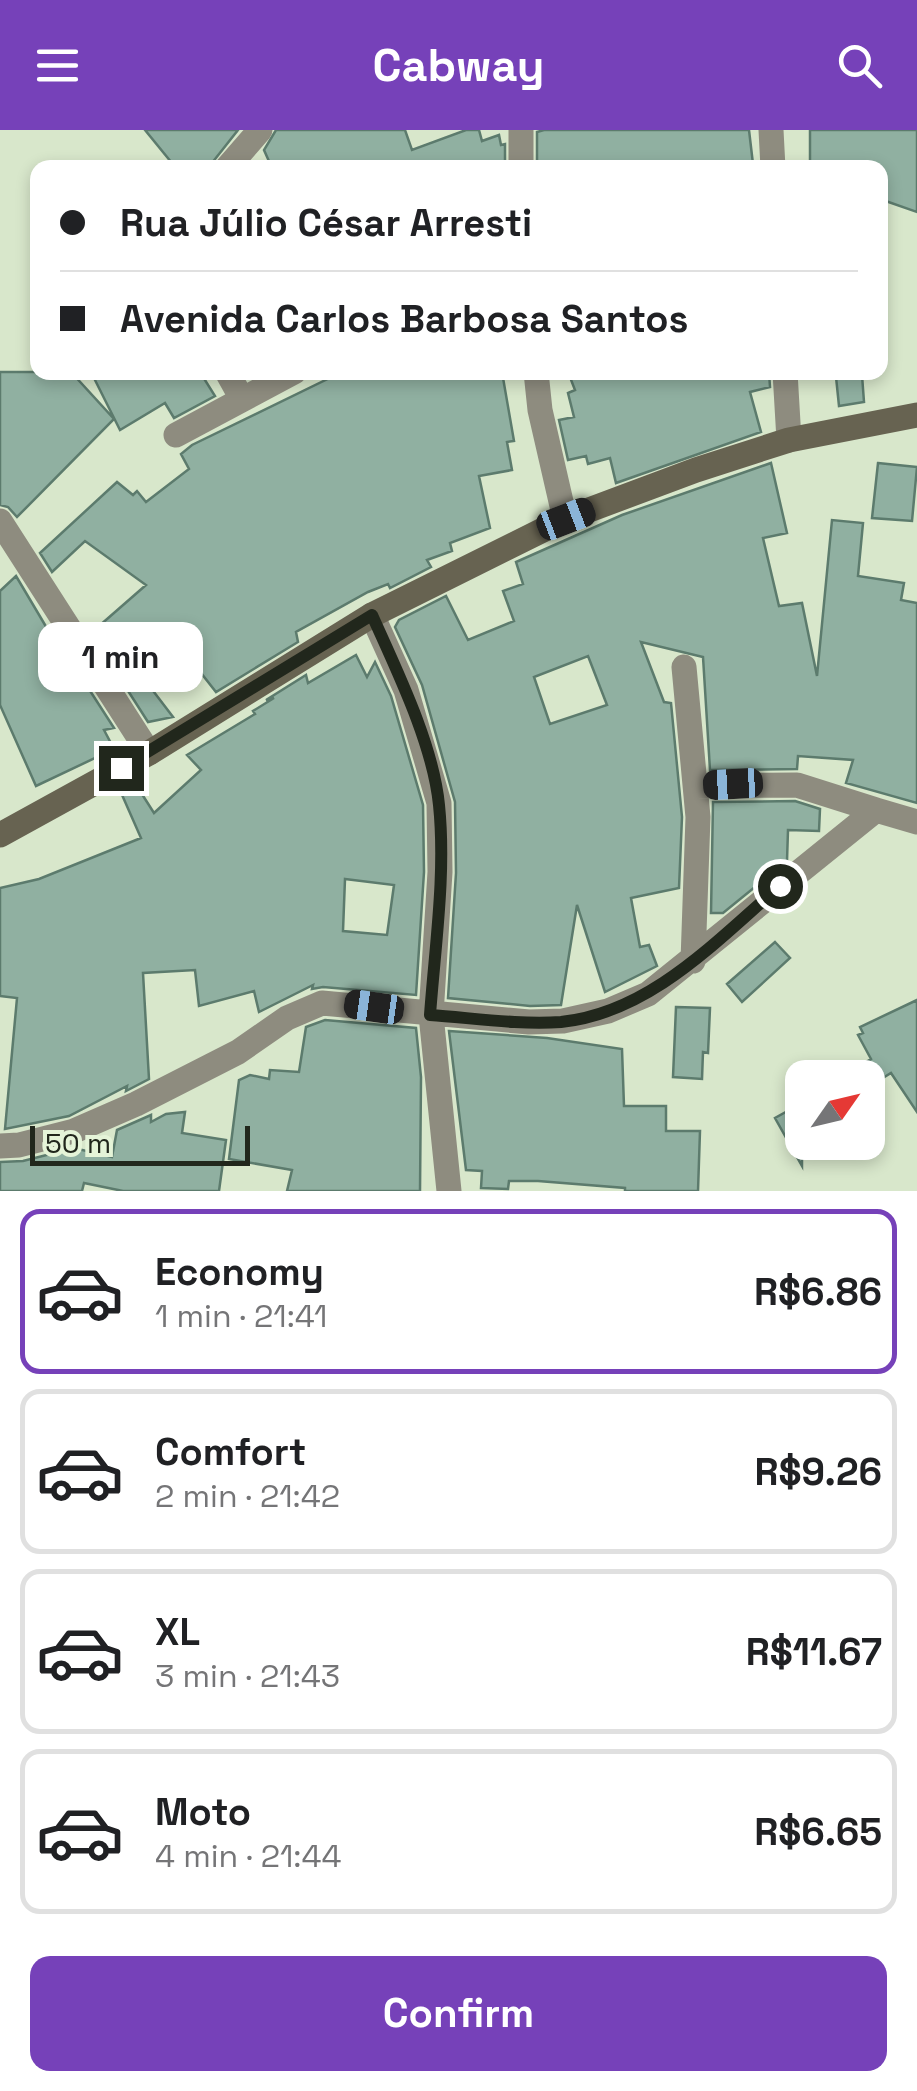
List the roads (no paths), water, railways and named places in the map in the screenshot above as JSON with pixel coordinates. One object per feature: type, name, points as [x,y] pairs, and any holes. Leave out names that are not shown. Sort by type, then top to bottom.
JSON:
[{"type":"main road","points":[[0,834],[149,753],[372,615],[566,519],[789,440],[917,415]]},
{"type":"street","points":[[234,160],[260,130]]},
{"type":"street","points":[[521,130],[522,160]]},
{"type":"street","points":[[771,130],[773,160]]},
{"type":"street","points":[[232,380],[242,399]]},
{"type":"street","points":[[176,435],[279,380]]},
{"type":"street","points":[[537,380],[540,410],[566,519]]},
{"type":"street","points":[[785,380],[789,440]]},
{"type":"street","points":[[0,521],[149,753]]},
{"type":"street","points":[[372,615],[406,690],[439,803],[440,872],[430,1015],[449,1191]]},
{"type":"street","points":[[684,667],[698,839],[693,960]]},
{"type":"street","points":[[696,786],[796,785],[917,822]]},
{"type":"street","points":[[0,1146],[74,1131],[136,1104],[238,1052],[308,1007],[345,1003],[430,1015],[563,1022],[608,1011],[648,994],[876,810]]}]
